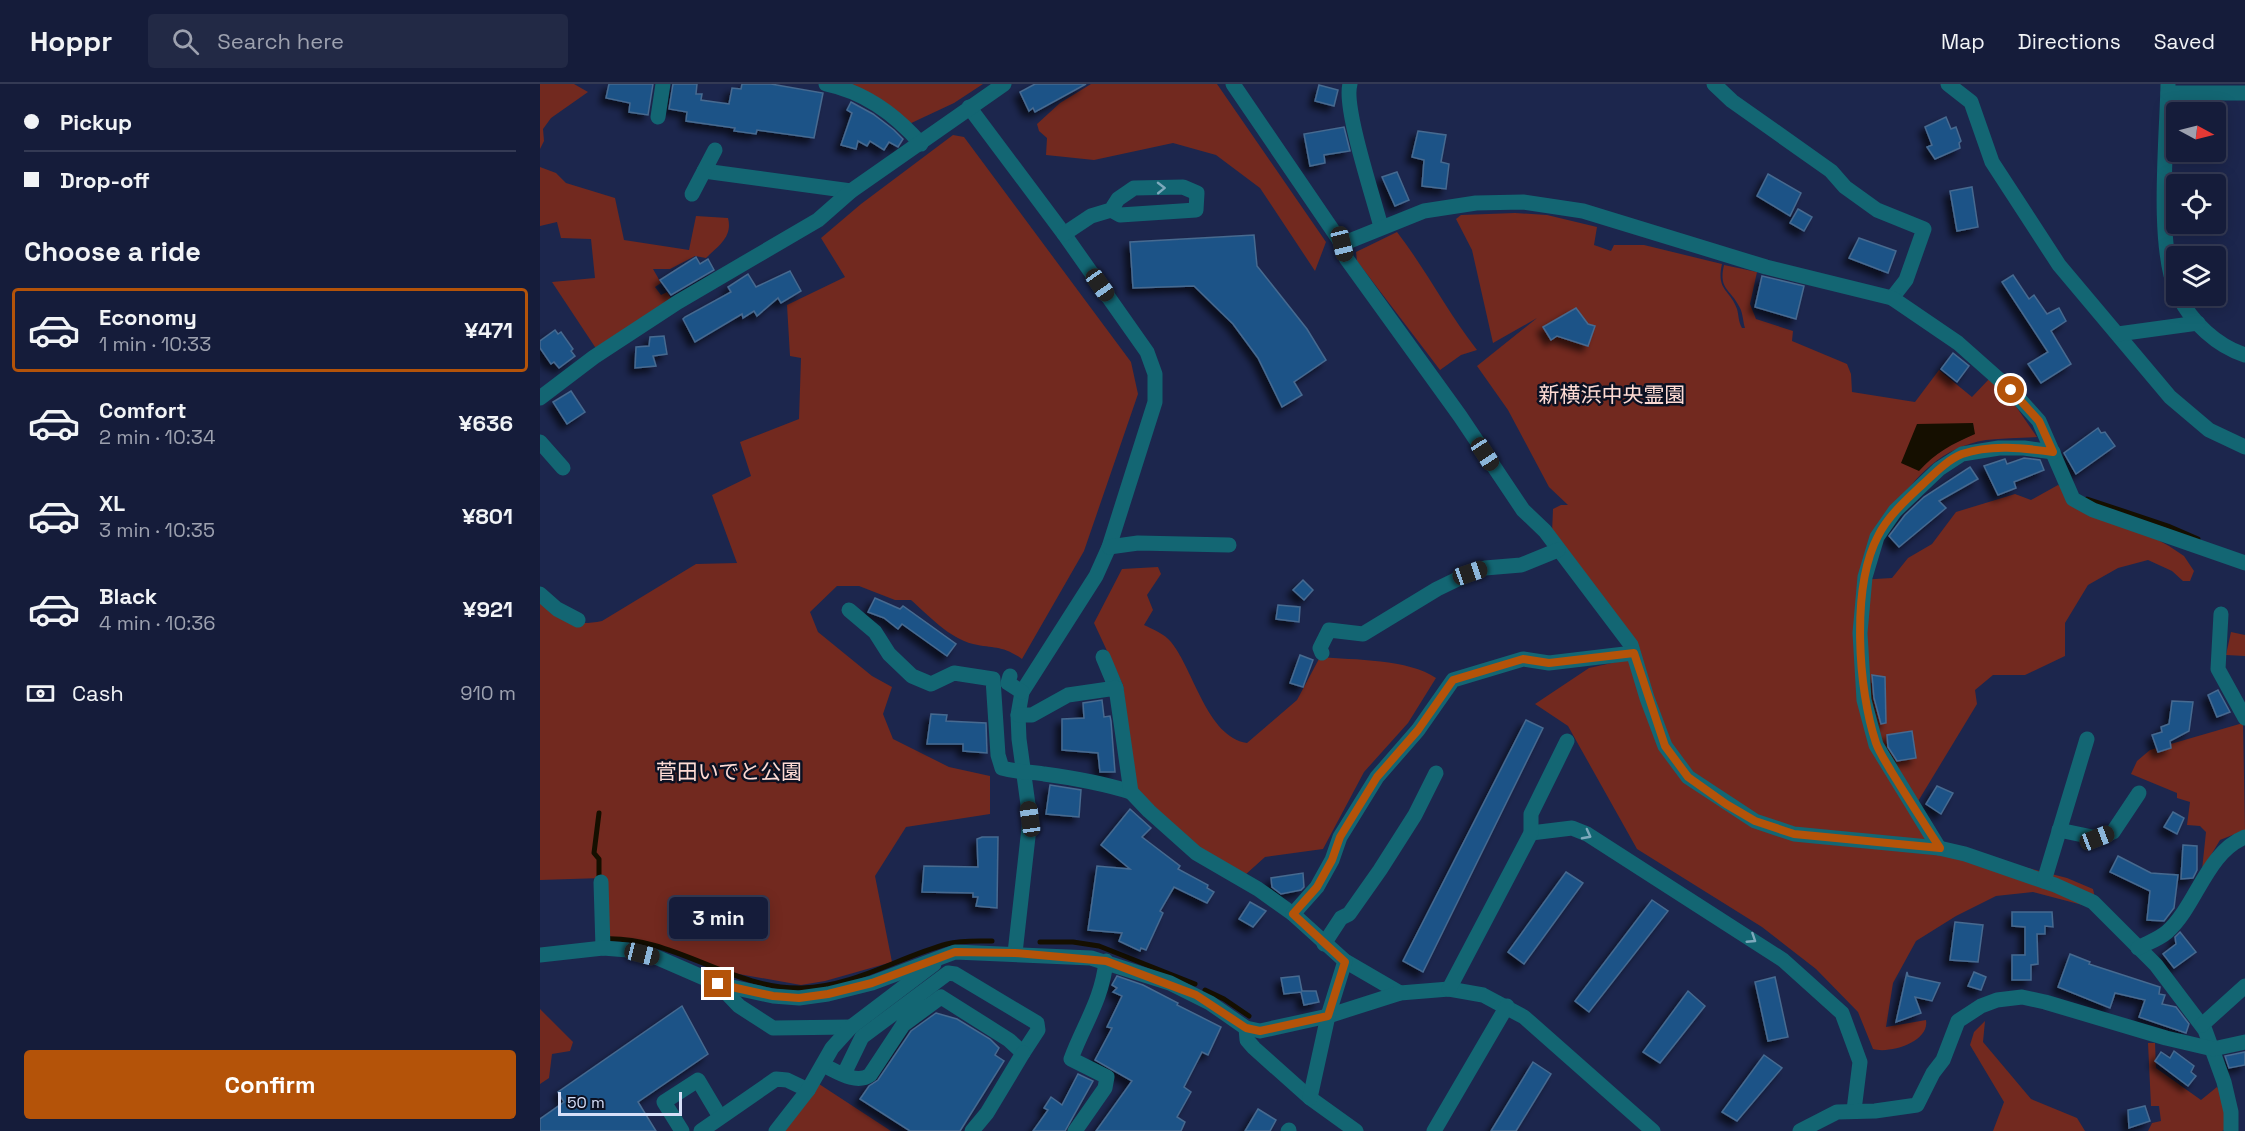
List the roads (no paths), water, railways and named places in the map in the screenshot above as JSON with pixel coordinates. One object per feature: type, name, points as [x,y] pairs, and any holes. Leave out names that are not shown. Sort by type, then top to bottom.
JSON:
[{"type":"street","points":[[658,117],[663,84]]},
{"type":"street","points":[[826,84],[847,88],[871,100],[909,130],[921,144]]},
{"type":"street","points":[[540,398],[594,357],[678,302],[818,220],[851,191],[1004,84]]},
{"type":"street","points":[[1233,84],[1342,244],[1346,258],[1460,416],[1523,510],[1558,550],[1621,630],[1634,653],[1665,746],[1688,777],[1755,821],[1794,834],[1940,848],[1965,854],[2044,881],[2093,902],[2180,994],[2202,1025],[2213,1049],[2231,1112],[2231,1131]]},
{"type":"street","points":[[1350,84],[1348,91],[1352,115],[1381,227]]},
{"type":"street","points":[[1714,84],[1732,101],[1831,171],[1845,187],[1877,210],[1924,229],[1906,280],[1892,298]]},
{"type":"street","points":[[1948,84],[1971,102],[1992,162],[2059,265],[2170,397],[2209,430],[2245,447]]},
{"type":"street","points":[[2167,246],[2165,232],[2168,88],[2245,93]]},
{"type":"street","points":[[969,107],[1064,234],[1147,352],[1155,374],[1155,402],[1109,547],[1096,576],[1022,692],[1018,715],[1030,819],[1015,953]]},
{"type":"street","points":[[692,194],[715,150]]},
{"type":"street","points":[[704,171],[851,191]]},
{"type":"street","points":[[1064,234],[1091,216],[1111,210],[1118,199],[1134,188],[1183,188],[1197,193],[1196,210],[1120,215],[1111,210]]},
{"type":"street","points":[[1342,244],[1424,211],[1476,203],[1523,202],[1582,211],[1766,267],[1892,298],[1959,343],[2011,390],[2039,421],[2073,499],[2093,510],[2245,564]]},
{"type":"street","points":[[2186,306],[2208,335],[2245,355]]},
{"type":"street","points":[[2118,334],[2198,323]]},
{"type":"street","points":[[540,441],[563,468]]},
{"type":"street","points":[[1940,848],[1876,745],[1864,700],[1860,633],[1865,577],[1877,537],[1895,511],[1940,468],[1962,454],[1999,448],[2024,448],[2053,452]]},
{"type":"street","points":[[1109,547],[1138,543],[1228,545]]},
{"type":"street","points":[[1363,634],[1437,589],[1470,573],[1485,568],[1521,565],[1558,550]]},
{"type":"street","points":[[540,594],[557,609],[578,620]]},
{"type":"street","points":[[849,610],[875,632],[889,654],[912,676],[931,684],[954,673],[993,679],[998,755],[1002,768],[1023,774],[1039,773],[1081,779],[1131,792],[1196,853],[1258,889],[1293,914],[1345,962],[1400,993]]},
{"type":"street","points":[[2221,614],[2218,669],[2245,718]]},
{"type":"street","points":[[1322,653],[1320,648],[1329,630],[1381,638]]},
{"type":"street","points":[[1293,914],[1317,887],[1332,860],[1340,837],[1377,777],[1418,730],[1453,680],[1523,659],[1549,663],[1634,653]]},
{"type":"street","points":[[1103,657],[1116,688],[1131,792]]},
{"type":"street","points":[[1010,676],[1008,683],[1022,692]]},
{"type":"street","points":[[1018,715],[1032,715],[1068,695],[1116,688]]},
{"type":"street","points":[[2044,881],[2087,739]]},
{"type":"street","points":[[1449,989],[1531,833],[1531,814],[1567,741]]},
{"type":"street","points":[[1324,944],[1341,918],[1349,914],[1380,870],[1415,815],[1436,773]]},
{"type":"street","points":[[2059,830],[2097,838],[2113,832],[2139,793]]},
{"type":"street","points":[[1531,833],[1572,828],[1587,834],[1783,960],[1842,1013],[1860,1062],[1854,1110]]},
{"type":"street","points":[[2138,948],[2166,933],[2180,917],[2223,850],[2245,837]]},
{"type":"street","points":[[601,882],[603,948]]},
{"type":"street","points":[[540,955],[603,948],[656,957],[718,984],[773,996],[799,998],[828,994],[872,983],[955,952],[1015,953],[1106,961],[1196,995],[1246,1028],[1260,1031],[1328,1016],[1400,993],[1449,989],[1483,995],[1524,1017],[1653,1131]]},
{"type":"street","points":[[776,1131],[808,1090],[832,1048],[851,1027],[930,968],[940,957]]},
{"type":"street","points":[[1075,1131],[1105,1088],[1107,1077],[1071,1059],[1079,1037],[1098,1004],[1104,985],[1106,961]]},
{"type":"street","points":[[1310,1098],[1328,1016],[1345,962]]},
{"type":"street","points":[[844,1074],[862,1037],[948,973],[955,974],[1037,1023],[1038,1030],[987,1113],[972,1131]]},
{"type":"street","points":[[718,984],[739,1006],[773,1028],[851,1027]]},
{"type":"street","points":[[2202,1025],[2245,986]]},
{"type":"street","points":[[1800,1131],[1837,1112],[1875,1111],[1917,1105],[1933,1073],[1943,1060],[1958,1021],[1981,1006],[1997,1000],[2022,997],[2045,1002],[2166,1038],[2213,1049],[2245,1042]]},
{"type":"street","points":[[822,1065],[858,1080],[870,1075],[903,1025],[941,998],[1009,1040],[1023,1053]]},
{"type":"street","points":[[1434,1131],[1507,1006]]},
{"type":"street","points":[[1246,1028],[1247,1040],[1254,1048],[1310,1098],[1356,1131]]},
{"type":"street","points":[[701,1131],[776,1079],[787,1080],[808,1090]]},
{"type":"street","points":[[682,1131],[664,1102],[698,1080],[720,1118]]},
{"type":"waterway","points":[[2087,499],[2168,526],[2198,539]]},
{"type":"waterway","points":[[599,813],[594,853],[599,859],[599,881]]},
{"type":"waterway","points":[[603,939],[629,940],[654,945],[751,981],[802,988],[839,983],[947,944],[963,941],[992,941]]},
{"type":"waterway","points":[[1040,942],[1073,942],[1099,946],[1195,984]]},
{"type":"waterway","points":[[1205,990],[1224,999],[1249,1016]]},
{"type":"park label","name":"新横浜中央霊園","points":[[1612,395]]},
{"type":"park label","name":"菅田いでと公園","points":[[729,772]]}]
